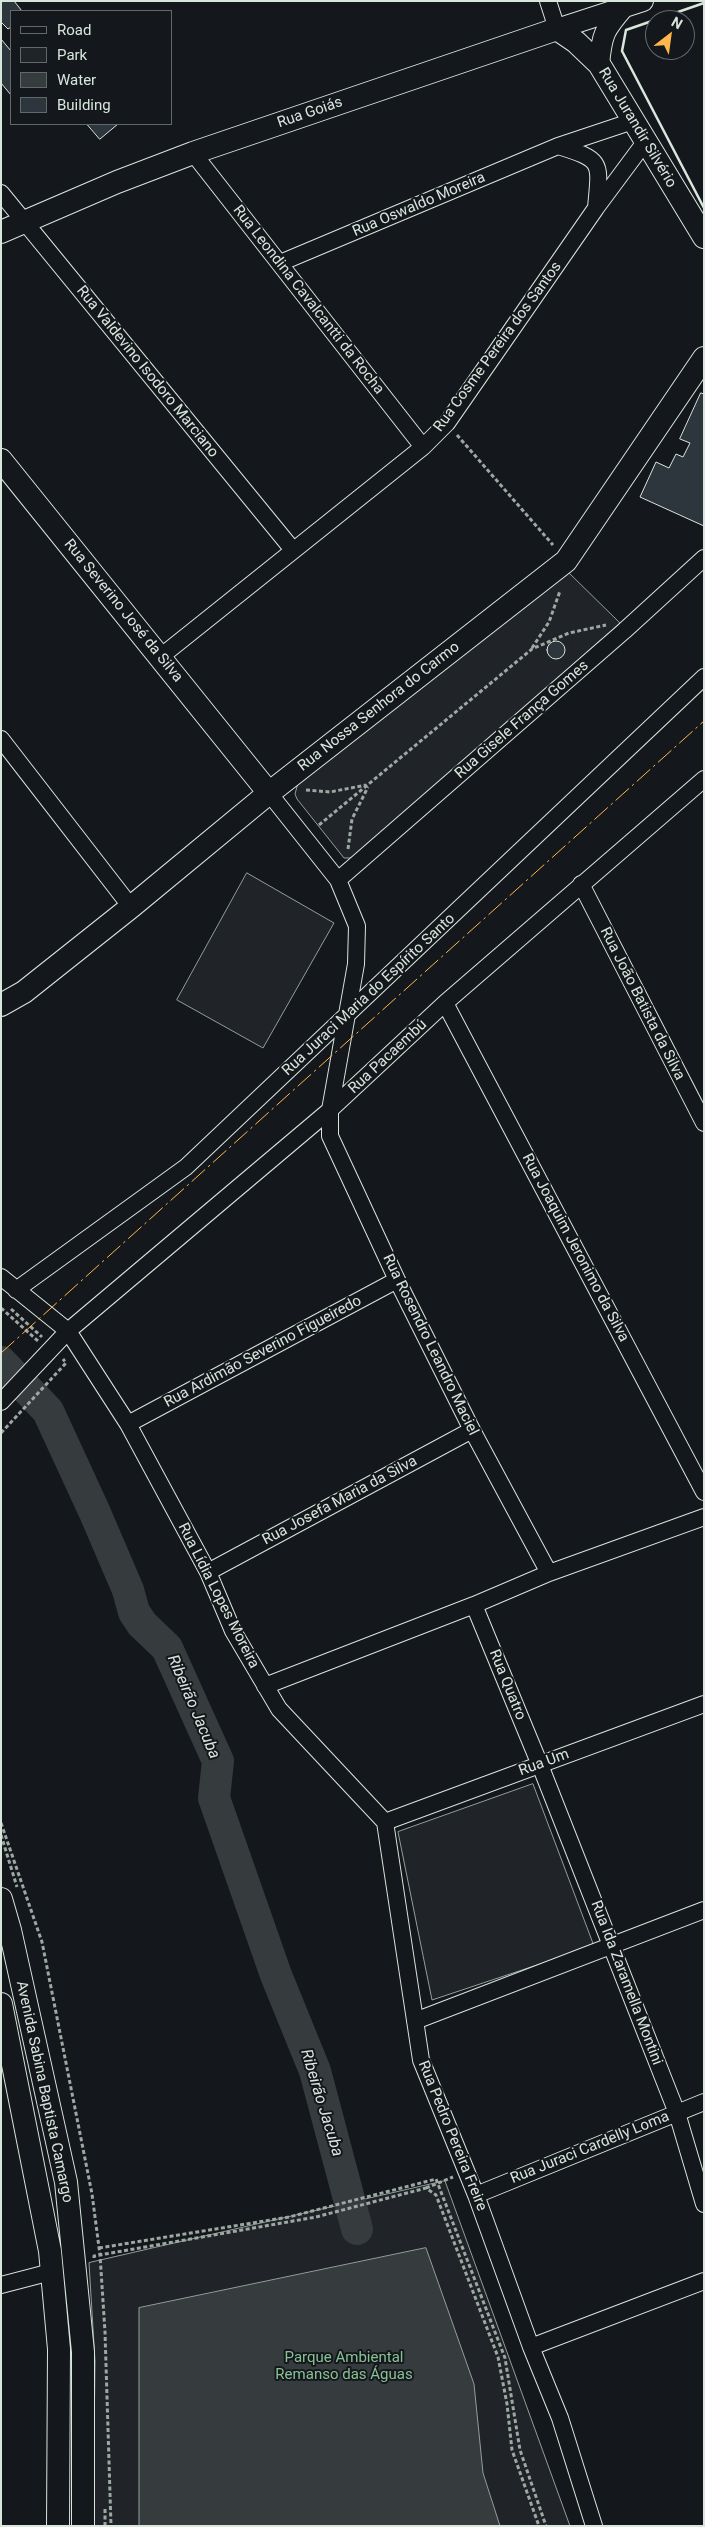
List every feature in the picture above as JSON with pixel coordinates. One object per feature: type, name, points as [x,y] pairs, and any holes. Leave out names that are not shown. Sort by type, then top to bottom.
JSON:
[{"type":"main road","name":"Rua Jurandir Silvério","points":[[557,30],[576,42],[599,64],[704,237]]},
{"type":"main road","name":"Rua Goiás","points":[[1,232],[117,182],[193,153],[557,30]]},
{"type":"main road","name":"Rua Nossa Senhora do Carmo","points":[[1,1005],[24,992],[131,907],[268,793],[566,561],[704,358]]},
{"type":"main road","name":"Rua Severino José da Silva","points":[[1,460],[268,793]]},
{"type":"main road","points":[[239,817],[246,789],[245,762]]},
{"type":"main road","name":"Avenida Sabina Baptista Camargo","points":[[1,1899],[10,1930],[66,2182],[83,2352],[83,2526]]},
{"type":"main road","name":"Avenida Sabina Baptista Camargo","points":[[1,2004],[48,2236],[59,2349],[58,2526]]},
{"type":"street","points":[[548,1],[557,30]]},
{"type":"street","name":"Rua Goiás","points":[[557,30],[644,1]]},
{"type":"street","points":[[599,64],[602,38],[606,28],[624,7]]},
{"type":"street","name":"Rua Oswaldo Moreira","points":[[280,263],[558,146],[633,121]]},
{"type":"street","name":"Rua Cosme Pereira dos Santos","points":[[159,658],[423,447],[447,423],[596,208],[645,142]]},
{"type":"street","points":[[558,146],[593,160],[599,168],[596,208]]},
{"type":"street","name":"Rua Leondina Cavalcantti da Rocha","points":[[193,153],[423,447]]},
{"type":"street","name":"Rua Valdevino Isodoro Marciano","points":[[1,193],[292,550]]},
{"type":"street","name":"Rua Gisele França Gomes","points":[[338,880],[624,631],[704,558]]},
{"type":"street","name":"Rua Juraci Maria do Espírito Santo","points":[[16,1290],[186,1167],[704,677]]},
{"type":"street","points":[[1,740],[131,907]]},
{"type":"street","name":"Rua Pacaembú","points":[[5,1398],[68,1330],[330,1110],[445,1004],[704,779]]},
{"type":"street","name":"Rua Severino José da Silva","points":[[268,793],[338,880],[357,926],[356,964],[330,1110]]},
{"type":"street","name":"Rua João Batista da Silva","points":[[581,884],[704,1123]]},
{"type":"street","name":"Rua Joaquim Jeronimo da Silva","points":[[445,1004],[704,1492]]},
{"type":"street","name":"Rua Rosendro Leandro Maciel","points":[[330,1110],[330,1136],[397,1280],[472,1430],[549,1573]]},
{"type":"street","name":"Rua Lídia Lopes Moreira","points":[[1,1277],[68,1330],[128,1424],[208,1572],[233,1631],[265,1686],[549,1573],[704,1517]]},
{"type":"street","name":"Rua Ardimão Severino Figueiredo","points":[[128,1424],[397,1280]]},
{"type":"street","name":"Rua Josefa Maria da Silva","points":[[208,1572],[472,1430]]},
{"type":"street","name":"Rua Quatro","points":[[474,1604],[540,1765]]},
{"type":"street","points":[[265,1686],[279,1710],[385,1822]]},
{"type":"street","name":"Rua Um","points":[[385,1822],[704,1704]]},
{"type":"street","name":"Rua Ida Zaramella Montini","points":[[540,1765],[677,2113],[704,2204]]},
{"type":"street","name":"Rua Pedro Pereira Freire","points":[[385,1822],[421,2060],[476,2195],[531,2348],[560,2418],[594,2526]]},
{"type":"street","points":[[415,2021],[611,1944],[704,1910]]},
{"type":"street","name":"Rua Juraci Cardelly Loma","points":[[476,2195],[704,2102]]},
{"type":"street","points":[[1,2285],[51,2272]]},
{"type":"street","points":[[531,2348],[704,2281]]},
{"type":"path","points":[[447,423],[566,561]]},
{"type":"path","points":[[532,649],[553,614],[561,586]]},
{"type":"path","points":[[319,825],[532,649],[576,631],[612,625]]},
{"type":"path","points":[[302,790],[330,792],[369,784]]},
{"type":"path","points":[[348,854],[348,838],[352,819],[369,784]]},
{"type":"path","points":[[1,1308],[48,1351]]},
{"type":"path","points":[[1,1823],[42,1942],[92,2194],[100,2255],[105,2332],[111,2526]]},
{"type":"path","points":[[95,2265],[94,2256],[316,2217],[426,2188],[466,2172]]},
{"type":"path","points":[[98,2248],[290,2217],[436,2180],[505,2358],[520,2450],[546,2526]]},
{"type":"path","points":[[426,2188],[436,2195],[498,2358],[507,2404],[512,2450],[538,2526]]},
{"type":"path","points":[[100,2350],[104,2487]]},
{"type":"path","points":[[105,2506],[105,2526]]},
{"type":"green space","points":[[565,569],[620,623],[354,858],[344,858],[297,799],[295,794],[298,783]]},
{"type":"green space","points":[[247,873],[334,923],[263,1048],[177,1000]]},
{"type":"green space","points":[[533,1784],[594,1946],[432,2000],[398,1832]]},
{"type":"green space","name":"Parque Ambiental Remanso das Águas","points":[[445,2181],[570,2526],[93,2526],[95,2361],[89,2263]]},
{"type":"water","name":"Parque Ambiental Remanso das Águas","points":[[426,2248],[474,2384],[483,2473],[500,2526],[139,2526],[139,2308]]},
{"type":"building","points":[[1,1],[14,1],[21,10],[10,10],[10,28],[8,29],[1,22]]},
{"type":"building","points":[[1,39],[10,50],[10,94],[1,83]]},
{"type":"building","points":[[88,125],[117,125],[100,139]]},
{"type":"building","points":[[701,393],[704,394],[704,526],[640,497],[656,462],[669,468],[676,454],[683,457],[690,443],[680,439]]},
{"type":"building","points":[[552,641],[560,641],[565,646],[563,657],[552,659],[547,654],[547,646]]},
{"type":"waterway","name":"Ribeirão Jacuba","points":[[1,1362],[48,1411],[128,1590],[134,1612],[142,1624],[167,1648],[218,1761],[214,1798],[276,1975],[315,2071],[357,2229]]},
{"type":"wall","points":[[704,3],[626,30],[622,51],[704,208]]},
{"type":"power","points":[[1,1353],[704,721]]}]
